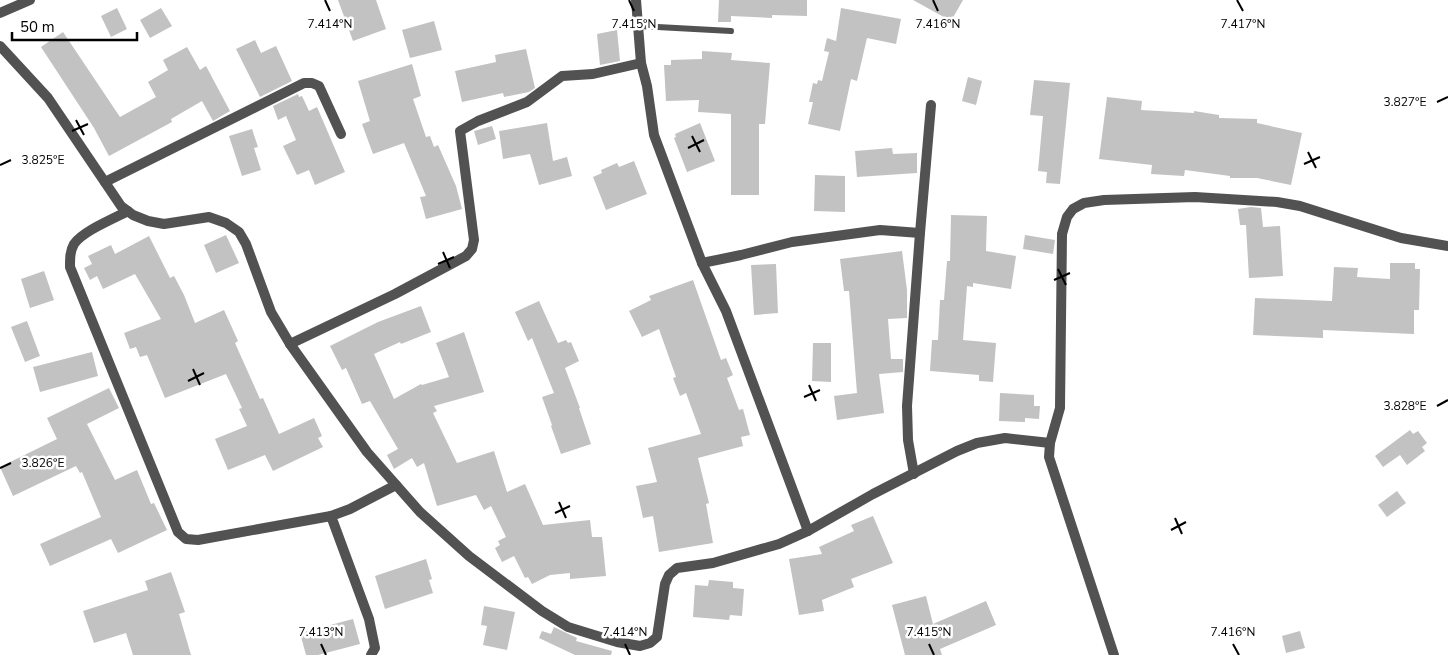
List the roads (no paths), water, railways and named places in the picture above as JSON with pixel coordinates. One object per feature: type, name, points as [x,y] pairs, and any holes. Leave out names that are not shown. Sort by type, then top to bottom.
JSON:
[{"type":"street","points":[[0,13],[30,0]]},
{"type":"street","points":[[636,0],[641,63],[647,86],[654,135],[702,263],[726,311],[808,531]]},
{"type":"street","points":[[0,46],[48,98],[120,206],[148,221],[164,224],[210,217],[226,223],[239,232],[246,244],[271,312],[290,344],[367,452],[420,512],[470,556],[542,611],[568,627],[617,642],[640,646],[650,644],[657,637],[665,584],[669,575],[677,568],[713,563],[779,544],[808,531],[873,494],[977,443],[1005,438],[1050,443]]},
{"type":"street","points":[[290,344],[395,294],[466,256],[472,249],[474,240],[460,131],[478,121],[527,102],[562,76],[593,74],[641,63]]},
{"type":"street","points":[[105,182],[304,83],[312,83],[319,86],[341,134]]},
{"type":"street","points":[[914,474],[908,440],[907,406],[931,104]]},
{"type":"street","points":[[1114,655],[1049,457],[1050,443],[1060,408],[1062,234],[1067,217],[1073,209],[1084,203],[1104,200],[1195,197],[1277,202],[1300,206],[1401,238],[1448,246]]},
{"type":"street","points":[[128,211],[84,235],[75,243],[70,253],[70,267],[178,532],[186,539],[198,540],[331,516],[350,510],[396,485]]},
{"type":"street","points":[[702,263],[792,242],[880,230],[920,233]]},
{"type":"street","points":[[331,516],[369,619],[375,648],[371,655]]},
{"type":"lane","points":[[639,26],[731,31]]}]
